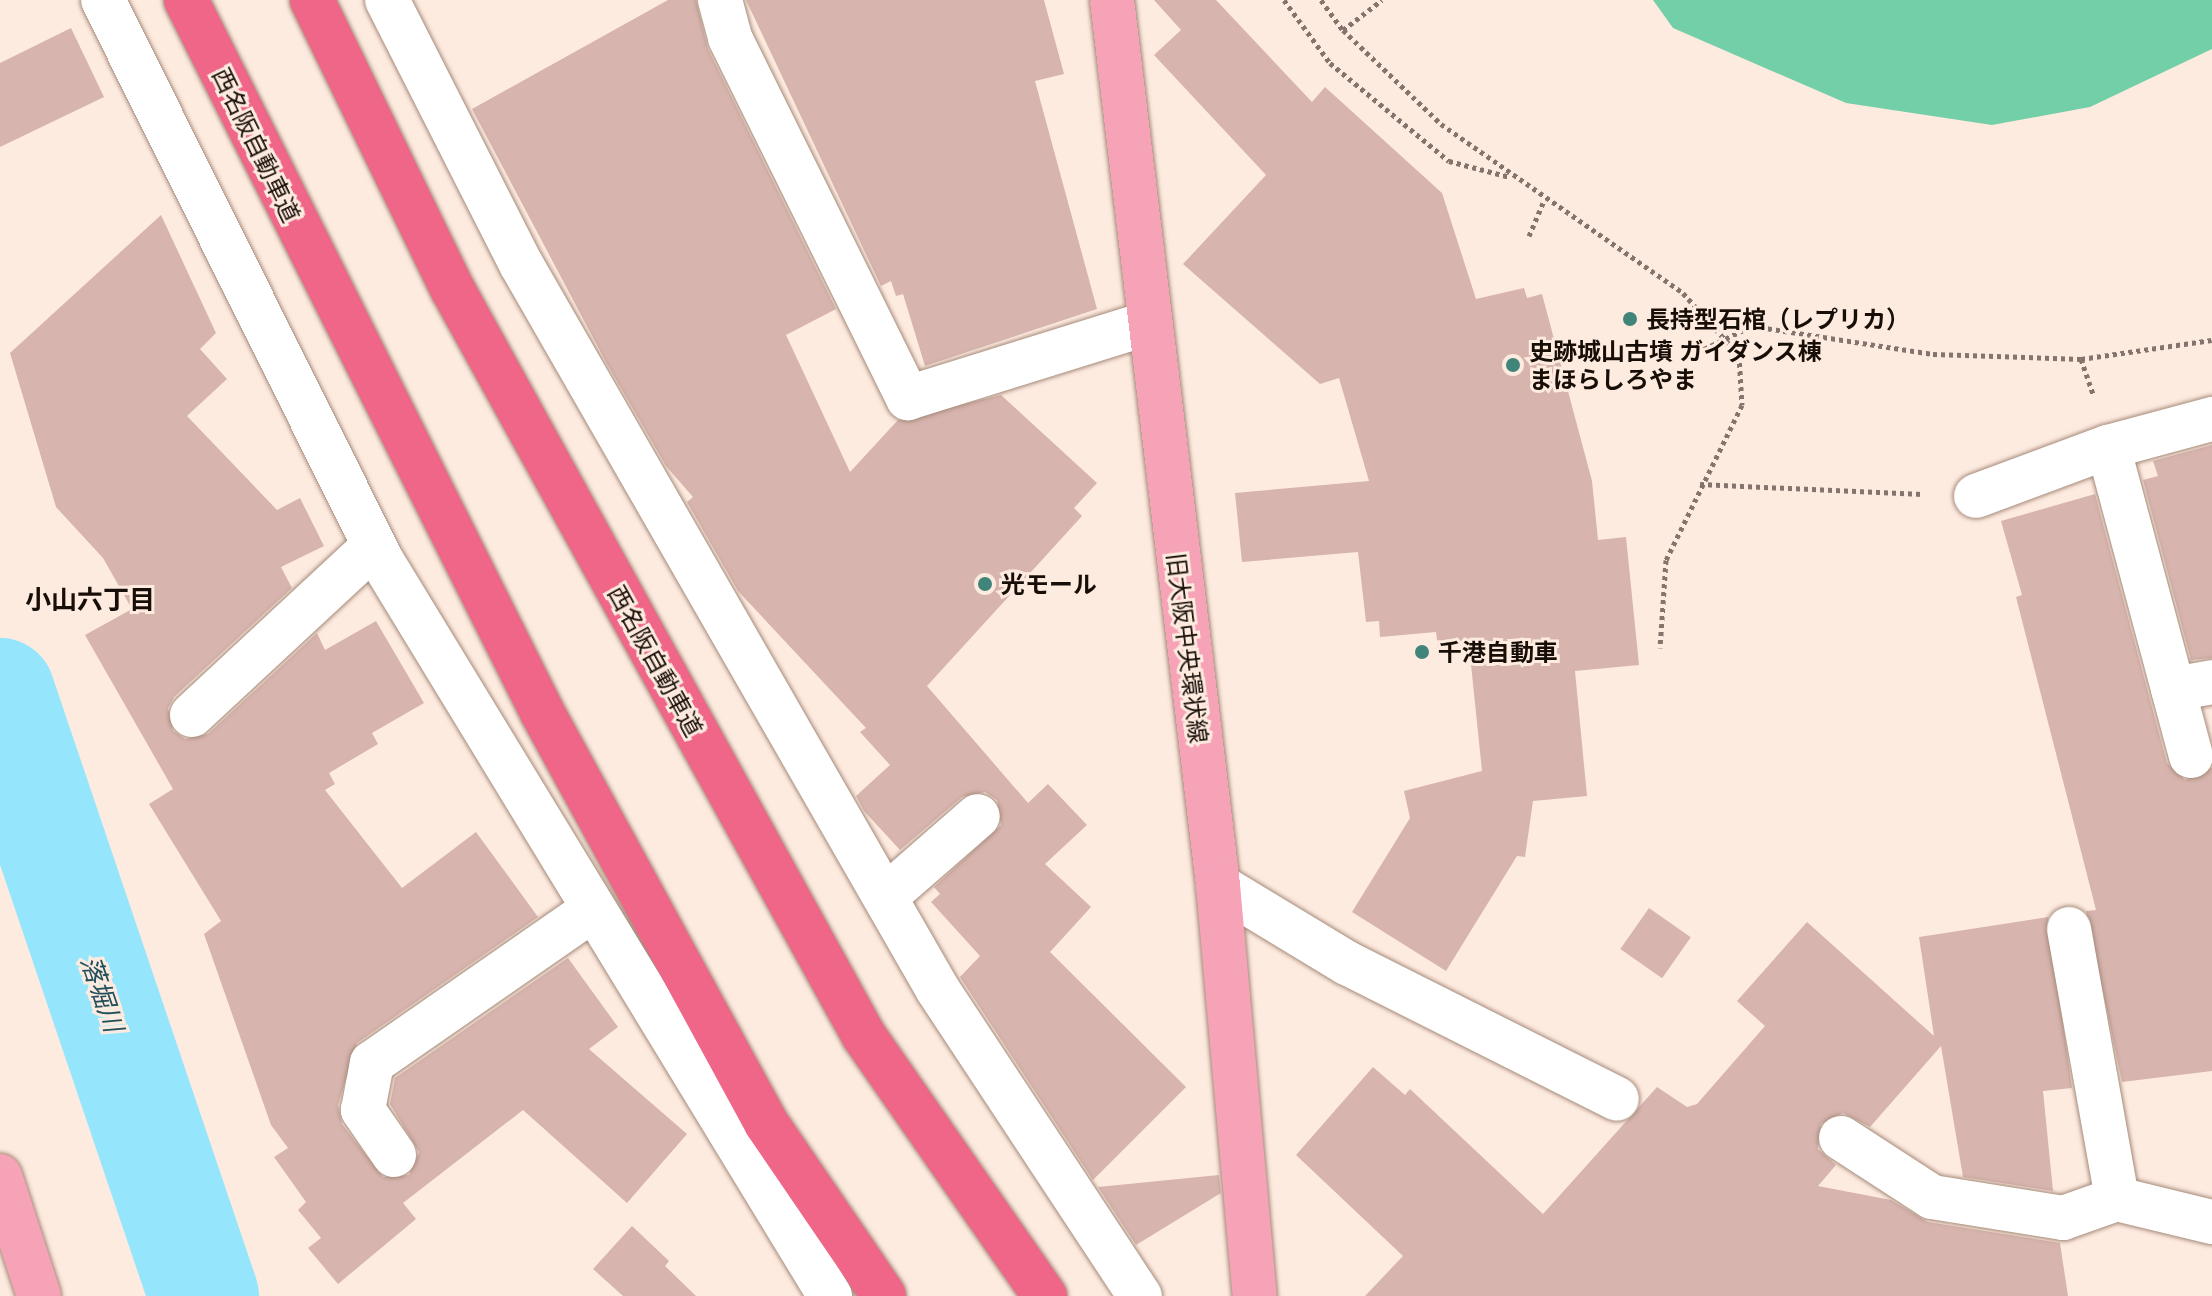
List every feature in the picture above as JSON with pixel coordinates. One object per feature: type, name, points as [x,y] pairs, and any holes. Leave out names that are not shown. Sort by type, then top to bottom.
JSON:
[{"type":"highway","name":"西名阪自動車道","points":[[186,0],[380,400],[550,726],[766,1123],[884,1296]]},
{"type":"highway","name":"西名阪自動車道","points":[[312,0],[453,290],[864,1036],[1045,1296]]},
{"type":"main road","name":"旧大阪中央環状線","points":[[1112,0],[1218,885],[1255,1296]]},
{"type":"main road","points":[[0,1176],[39,1296]]},
{"type":"street","points":[[103,0],[374,546],[591,911],[830,1296]]},
{"type":"street","points":[[387,0],[521,264],[885,897],[1140,1296]]},
{"type":"street","points":[[720,0],[730,38],[908,398],[1149,323]]},
{"type":"street","points":[[1976,496],[2108,447],[2212,419]]},
{"type":"street","points":[[2108,447],[2193,686],[2191,756]]},
{"type":"street","points":[[192,715],[374,546]]},
{"type":"street","points":[[885,897],[978,816]]},
{"type":"street","points":[[1218,885],[1347,963],[1617,1099]]},
{"type":"street","points":[[394,1155],[363,1110],[372,1063],[591,911]]},
{"type":"street","points":[[2069,929],[2117,1199]]},
{"type":"street","points":[[1841,1138],[1932,1197],[2063,1218],[2117,1199],[2211,1220]]},
{"type":"path","points":[[1284,0],[1330,63],[1449,161],[1515,178]]},
{"type":"path","points":[[1321,0],[1343,30],[1441,124],[1544,200],[1683,293],[1721,340],[1739,355],[1742,405],[1700,484],[1666,560],[1660,648]]},
{"type":"path","points":[[1343,30],[1382,0]]},
{"type":"path","points":[[1529,236],[1544,200]]},
{"type":"path","points":[[1706,348],[1752,326],[1933,354],[2081,359],[2212,340]]},
{"type":"path","points":[[1700,484],[1976,496]]},
{"type":"green space","points":[[1653,0],[2212,0],[2212,49],[2090,107],[1992,125],[1846,103],[1673,28]]},
{"type":"building","points":[[668,0],[696,0],[708,49],[836,309],[786,335],[850,472],[898,420],[1001,395],[1097,483],[1074,508],[1082,516],[927,686],[1028,803],[1048,784],[1087,825],[1045,864],[1091,907],[1050,952],[1186,1087],[1093,1180],[960,977],[980,956],[931,902],[940,894],[934,887],[1001,825],[997,800],[985,792],[962,797],[900,850],[864,811],[856,796],[890,765],[860,732],[866,728],[738,591],[687,502],[693,497],[666,466],[607,364],[472,109]]},
{"type":"building","points":[[746,0],[1044,0],[1064,74],[1035,81],[1097,309],[925,366],[903,294],[896,296],[891,281],[881,286]]},
{"type":"building","points":[[1154,0],[1216,0],[1312,102],[1325,87],[1442,193],[1476,299],[1524,288],[1527,298],[1542,294],[1592,481],[1598,540],[1626,537],[1639,665],[1575,671],[1587,796],[1533,801],[1525,857],[1517,856],[1446,971],[1352,912],[1410,818],[1404,791],[1482,771],[1469,645],[1438,648],[1436,632],[1380,637],[1379,621],[1366,622],[1358,552],[1242,562],[1235,493],[1369,481],[1339,378],[1320,384],[1183,264],[1266,175],[1154,55],[1181,30]]},
{"type":"building","points":[[71,28],[104,97],[0,147],[0,63]]},
{"type":"building","points":[[161,215],[216,333],[200,349],[227,379],[187,416],[277,510],[300,498],[324,546],[281,567],[292,588],[174,697],[168,708],[173,731],[185,739],[208,734],[317,633],[325,650],[376,621],[424,703],[372,733],[378,744],[329,773],[335,784],[325,790],[402,888],[476,832],[538,917],[357,1043],[338,1105],[342,1124],[383,1177],[409,1175],[419,1152],[390,1104],[395,1078],[568,958],[618,1027],[589,1049],[687,1134],[627,1203],[523,1110],[403,1203],[416,1219],[338,1284],[308,1248],[321,1238],[298,1210],[306,1202],[274,1157],[288,1148],[271,1125],[204,934],[221,921],[149,804],[173,789],[85,635],[132,609],[103,558],[56,507],[10,353]]},
{"type":"building","points":[[2212,445],[2212,658],[2191,660],[2143,480],[2158,476],[2153,461]]},
{"type":"building","points":[[2095,494],[2167,763],[2185,780],[2212,768],[2212,1071],[2122,1082],[2086,911],[2096,910],[2016,597],[2022,595],[2001,521]]},
{"type":"building","points":[[1649,908],[1691,937],[1662,978],[1620,949]]},
{"type":"building","points":[[2048,917],[2072,1088],[2043,1091],[2053,1191],[1963,1177],[1941,1046],[1870,1127],[1843,1113],[1821,1124],[1818,1149],[1836,1165],[1818,1186],[1891,1200],[1928,1222],[2060,1243],[2068,1296],[1365,1296],[1403,1256],[1296,1155],[1373,1067],[1405,1095],[1410,1089],[1543,1214],[1657,1087],[1687,1107],[1697,1104],[1765,1026],[1737,1001],[1807,922],[1934,1036],[1919,937]]},
{"type":"building","points":[[1219,1175],[1221,1193],[1136,1245],[1098,1187]]},
{"type":"building","points":[[632,1226],[669,1261],[665,1266],[696,1296],[623,1296],[593,1269]]},
{"type":"waterway","name":"落堀川","points":[[0,693],[204,1296]]},
{"type":"place","name":"長持型石棺（レプリカ）","points":[[1630,319]]},
{"type":"place","name":"史跡城山古墳 ガイダンス棟 まほらしろやま","points":[[1513,365]]},
{"type":"place","name":"光モール","points":[[985,584]]},
{"type":"place","name":"千港自動車","points":[[1422,652]]},
{"type":"district","name":"小山六丁目","points":[[90,600]]}]
